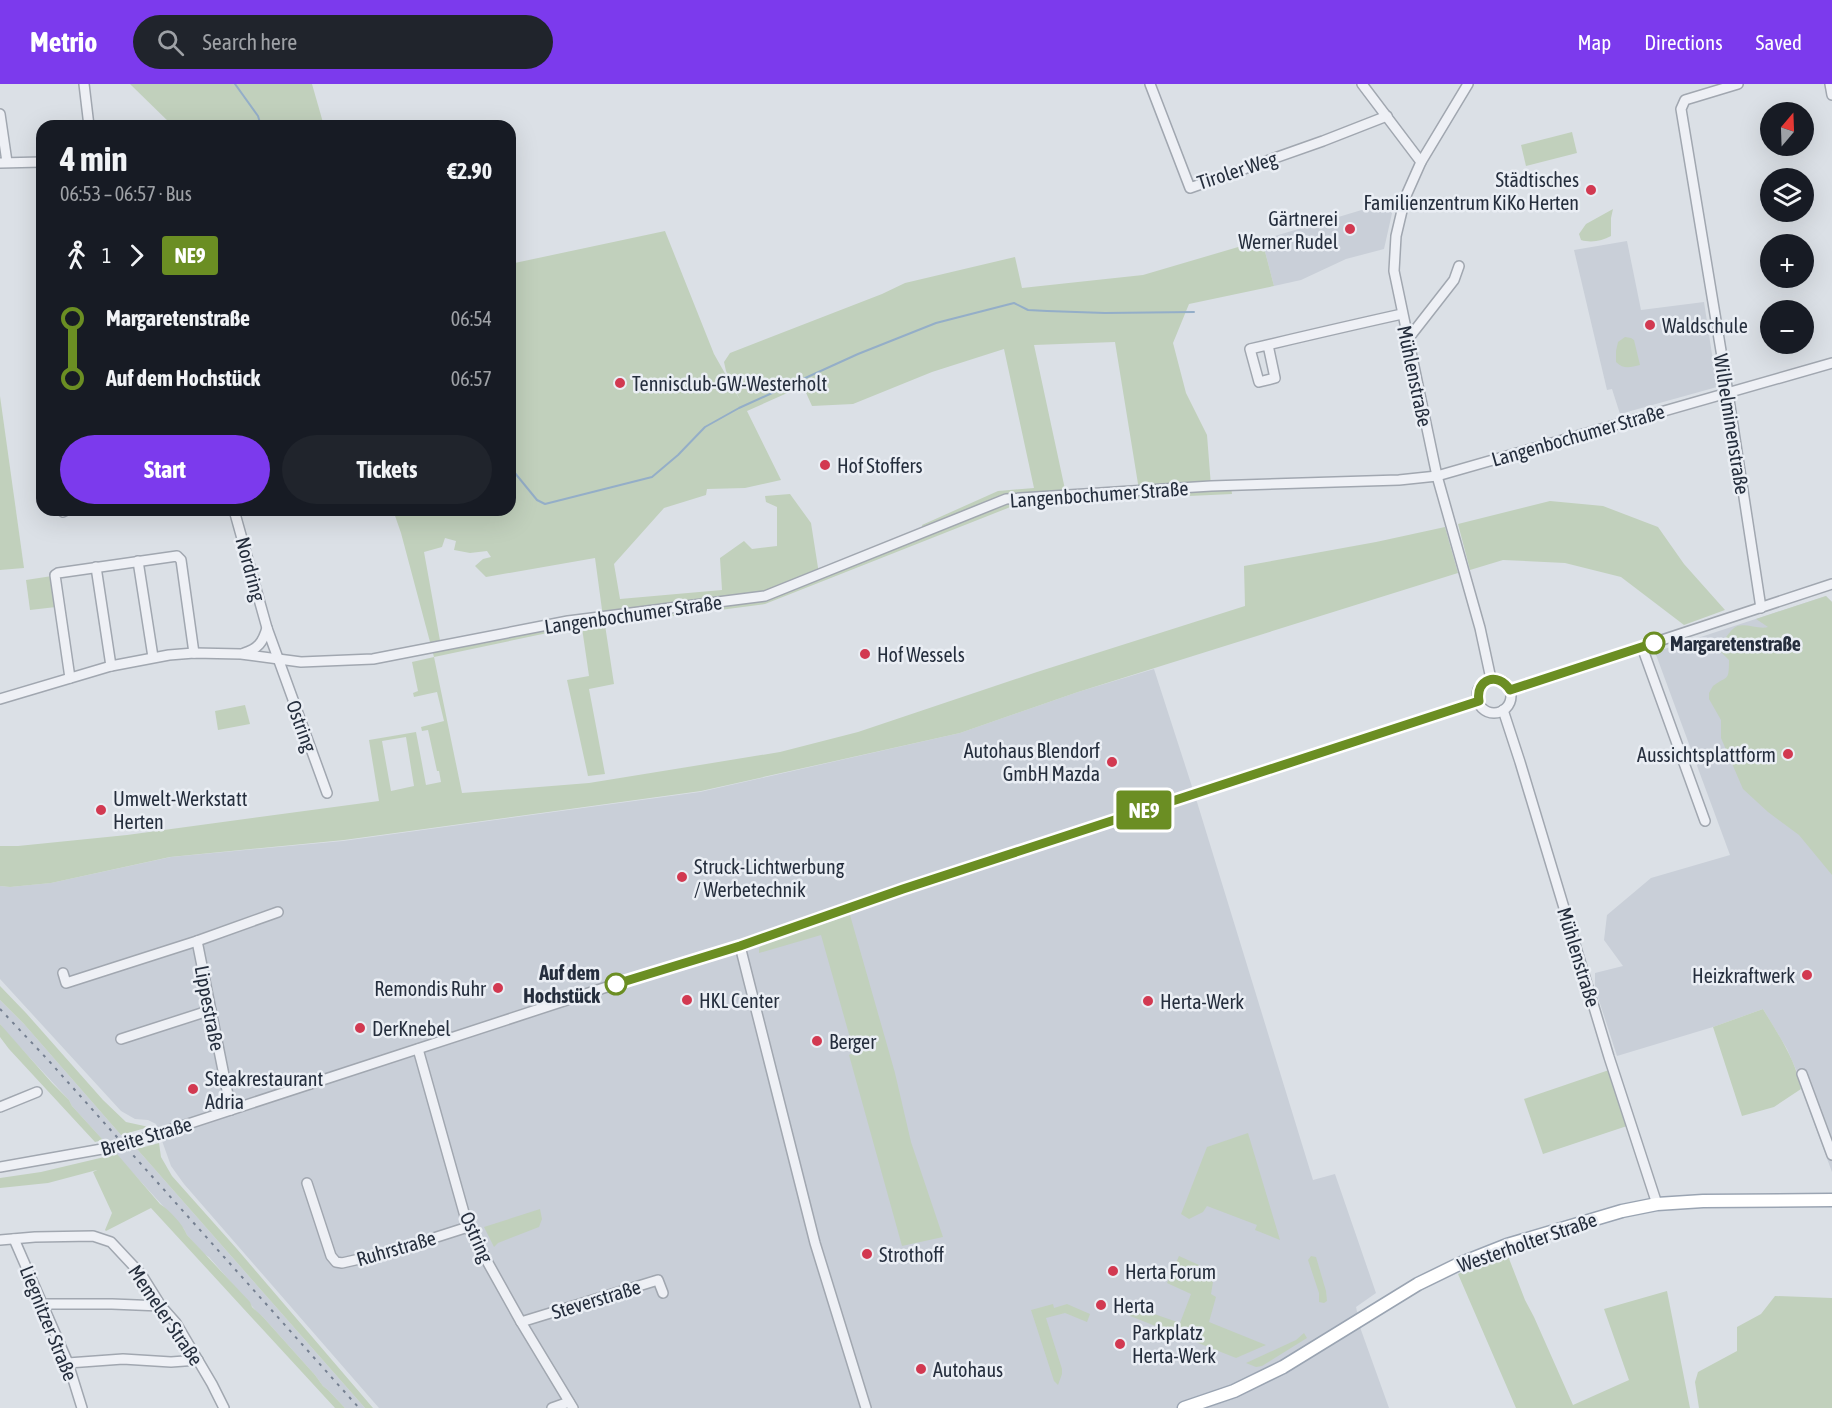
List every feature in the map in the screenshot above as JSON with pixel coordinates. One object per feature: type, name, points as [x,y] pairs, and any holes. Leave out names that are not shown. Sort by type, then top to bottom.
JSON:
[{"type":"main road","name":"Westerholter Straße","points":[[1184,1408],[1234,1391],[1283,1367],[1418,1284],[1459,1264],[1507,1245],[1622,1211],[1657,1204],[1703,1201],[1832,1200]]},
{"type":"street","points":[[84,84],[88,120]]},
{"type":"street","name":"Tiroler Weg","points":[[1150,84],[1190,188],[1387,116]]},
{"type":"street","points":[[1362,84],[1420,162]]},
{"type":"street","name":"Mühlenstraße","points":[[1468,84],[1420,162],[1405,198],[1396,236],[1394,271],[1437,476],[1480,628],[1491,679]]},
{"type":"street","name":"Wilhelminenstraße","points":[[1738,84],[1685,99],[1681,109],[1761,608]]},
{"type":"street","points":[[1830,84],[1832,95]]},
{"type":"street","points":[[0,114],[4,162],[36,162]]},
{"type":"street","points":[[1408,339],[1454,280],[1459,266]]},
{"type":"street","points":[[1268,345],[1402,314]]},
{"type":"street","name":"Langenbochumer Straße","points":[[0,699],[111,666],[153,657],[194,653],[241,654],[301,663],[373,659],[398,656],[568,621],[765,596],[1006,499],[1139,490],[1399,480],[1437,476],[1832,363]]},
{"type":"street","name":"Nordring","points":[[236,516],[267,628],[278,658]]},
{"type":"street","points":[[70,678],[55,575],[58,573],[177,556],[181,560],[194,653]]},
{"type":"street","points":[[138,561],[153,657]]},
{"type":"street","points":[[96,567],[111,666]]},
{"type":"street","points":[[1510,690],[1832,584]]},
{"type":"street","name":"Nordring","points":[[241,654],[253,651],[258,646],[264,639],[267,628]]},
{"type":"street","points":[[1642,647],[1706,821]]},
{"type":"street","name":"Ostring","points":[[278,658],[327,793]]},
{"type":"street","points":[[1491,679],[1502,681],[1510,690],[1510,701],[1503,710],[1488,711],[1479,701],[1480,686],[1491,679]]},
{"type":"street","name":"Breite Straße","points":[[3,1167],[139,1140],[740,946],[903,889],[1479,701]]},
{"type":"street","name":"Mühlenstraße","points":[[1503,710],[1609,1057],[1657,1204]]},
{"type":"street","name":"Lippestraße","points":[[63,973],[66,983],[278,912]]},
{"type":"street","name":"Lippestraße","points":[[196,941],[231,1110]]},
{"type":"street","points":[[740,946],[815,1243],[866,1408]]},
{"type":"street","points":[[121,1039],[211,1010]]},
{"type":"street","name":"Ostring","points":[[418,1049],[468,1227],[571,1405]]},
{"type":"street","points":[[1802,1074],[1832,1155]]},
{"type":"street","points":[[0,1107],[37,1092]]},
{"type":"street","name":"Ruhrstraße","points":[[308,1183],[331,1256],[336,1262],[342,1263],[390,1252],[468,1227]]},
{"type":"street","name":"Memeler Straße","points":[[14,1239],[93,1236],[111,1242],[141,1274],[161,1306],[177,1323],[224,1408]]},
{"type":"street","points":[[0,1240],[14,1239]]},
{"type":"street","name":"Liegnitzer Straße","points":[[14,1239],[68,1363],[82,1408]]},
{"type":"street","name":"Steverstraße","points":[[521,1322],[658,1280],[663,1293]]},
{"type":"street","points":[[43,1304],[161,1306]]},
{"type":"street","points":[[68,1363],[123,1359],[171,1362],[198,1360]]},
{"type":"street","points":[[552,1408],[571,1405]]},
{"type":"shaded area","points":[[1395,200],[1384,249],[1346,259],[1301,280],[1274,286],[1262,240]]},
{"type":"shaded area","name":"Waldschule","points":[[1627,241],[1641,310],[1704,302],[1717,387],[1620,414],[1612,389],[1607,390],[1574,250]]},
{"type":"shaded area","points":[[1826,596],[1832,602],[1832,1172],[1801,1089],[1800,1079],[1787,1049],[1763,1009],[1713,1027],[1617,1056],[1595,988],[1595,973],[1623,966],[1604,940],[1607,915],[1651,878],[1730,855],[1655,652]]},
{"type":"shaded area","points":[[1154,669],[1313,1180],[1335,1174],[1376,1293],[1356,1307],[1361,1330],[1389,1408],[379,1408],[184,1184],[171,1166],[156,1124],[148,1120],[135,1119],[121,1111],[0,979],[0,886],[51,883],[171,857],[343,841],[700,792],[960,733],[1078,692]]},
{"type":"shaded area","points":[[0,1000],[24,1024],[121,1135],[137,1149],[365,1408],[345,1408],[187,1235],[6,1032],[0,1024]]},
{"type":"green space","points":[[130,84],[312,84],[322,120],[167,120]]},
{"type":"green space","points":[[1572,132],[1577,153],[1526,166],[1521,145]]},
{"type":"green space","points":[[1613,209],[1611,236],[1596,241],[1581,240],[1579,234],[1586,224]]},
{"type":"green space","points":[[665,231],[714,354],[740,400],[724,362],[730,353],[905,283],[1015,257],[1022,288],[1143,275],[1262,240],[1274,286],[1189,304],[1173,343],[1186,393],[1207,435],[1211,486],[1231,486],[1232,494],[1018,504],[765,604],[605,625],[614,684],[589,689],[605,774],[588,776],[567,680],[589,676],[582,628],[557,631],[434,657],[395,516],[516,516],[516,263]],"holes":[[[1115,342],[1139,490],[1066,494],[1034,345]],[[1004,349],[1034,488],[998,491],[922,525],[924,533],[819,574],[811,523],[790,494],[765,496],[766,502],[777,507],[777,546],[752,549],[744,541],[720,558],[722,590],[620,599],[614,564],[664,508],[706,495],[707,489],[745,488],[781,480],[747,411],[803,386],[812,406],[853,404],[932,372]],[[445,538],[456,541],[454,550],[470,553],[487,551],[491,557],[483,559],[475,566],[486,577],[595,558],[603,617],[441,646],[424,552],[442,547]]]},
{"type":"green space","points":[[1625,337],[1634,340],[1640,365],[1625,367],[1616,362],[1618,342]]},
{"type":"green space","points":[[0,396],[24,568],[0,570]]},
{"type":"green space","points":[[1550,501],[1603,506],[1658,527],[1684,564],[1725,610],[1684,625],[1621,577],[1565,563],[1503,560],[1470,570],[1458,524]]},
{"type":"green space","points":[[1445,527],[1458,573],[1078,692],[960,733],[701,791],[344,840],[170,857],[51,883],[0,886],[0,846],[127,835],[379,801],[369,740],[416,732],[426,785],[441,782],[428,730],[422,731],[421,727],[444,721],[437,692],[414,697],[413,693],[418,691],[412,662],[434,657],[462,793],[589,783],[780,752],[858,732],[1245,606],[1244,566]],"holes":[[[406,737],[414,786],[391,791],[382,741]]]},
{"type":"green space","points":[[52,576],[56,607],[30,610],[26,580]]},
{"type":"green space","points":[[1826,596],[1832,602],[1832,875],[1799,835],[1768,812],[1743,789],[1721,738],[1721,720],[1709,699],[1713,686],[1728,675],[1729,660],[1718,649],[1734,628],[1741,625],[1768,627],[1756,619]]},
{"type":"green space","points":[[245,705],[250,724],[218,730],[215,711]]},
{"type":"green space","points":[[850,915],[895,1073],[911,1142],[943,1237],[902,1246],[849,1055],[854,1052],[821,935],[759,953],[759,948],[764,943]]},
{"type":"green space","points":[[0,986],[103,1100],[126,1122],[149,1127],[121,1135],[24,1024],[0,1000]]},
{"type":"green space","points":[[1763,1009],[1791,1058],[1801,1089],[1774,1107],[1742,1116],[1713,1027]]},
{"type":"green space","points":[[0,1024],[103,1140],[95,1142],[9,1049],[0,1037]]},
{"type":"green space","points":[[1609,1070],[1627,1126],[1543,1154],[1524,1099]]},
{"type":"green space","points":[[1248,1133],[1280,1240],[1255,1230],[1257,1225],[1207,1206],[1203,1212],[1189,1219],[1181,1214],[1207,1147]]},
{"type":"green space","points":[[159,1143],[161,1157],[172,1176],[373,1408],[365,1408],[137,1149]]},
{"type":"green space","points":[[117,1154],[182,1226],[187,1235],[345,1408],[335,1408],[151,1208],[106,1231],[112,1213],[93,1172],[97,1170],[48,1183],[0,1188],[0,1178],[41,1172]]},
{"type":"green space","points":[[540,1209],[542,1219],[539,1227],[498,1243],[494,1247],[484,1227]]},
{"type":"green space","points":[[1179,1256],[1199,1265],[1196,1275],[1213,1282],[1211,1294],[1216,1297],[1209,1322],[1266,1345],[1236,1358],[1115,1310],[1117,1301],[1180,1323],[1191,1294],[1167,1283]]},
{"type":"green space","points":[[1311,1256],[1316,1257],[1326,1291],[1327,1301],[1324,1303],[1319,1302],[1319,1293],[1308,1260]]},
{"type":"green space","points":[[1508,1256],[1525,1300],[1573,1405],[1629,1380],[1604,1309],[1667,1291],[1690,1408],[1516,1408],[1458,1274],[1481,1263]]},
{"type":"green space","points":[[1775,1296],[1832,1298],[1832,1408],[1699,1408],[1695,1382],[1698,1372],[1737,1351],[1737,1327],[1761,1314]]},
{"type":"green space","points":[[1053,1304],[1054,1308],[1067,1304],[1090,1314],[1087,1322],[1065,1313],[1046,1318],[1062,1369],[1058,1385],[1054,1381],[1031,1310]]},
{"type":"green space","points":[[1304,1333],[1307,1338],[1262,1366],[1256,1367],[1246,1363],[1296,1340]]},
{"type":"waterway","points":[[235,84],[259,120]]},
{"type":"waterway","points":[[516,474],[537,500],[545,504],[652,477],[678,455],[705,427],[739,408],[858,354],[936,323],[1014,303],[1028,310],[1047,311],[1194,312]]},
{"type":"railway","points":[[0,1009],[359,1408]]},
{"type":"bus line","name":"NE9","points":[[616,984],[740,946],[903,889],[1479,701],[1478,690],[1484,682],[1489,680],[1505,682],[1510,690],[1654,643]]},
{"type":"place","name":"Städtisches Familienzentrum KiKo Herten","points":[[1591,190]]},
{"type":"place","name":"Gärtnerei Werner Rudel","points":[[1350,229]]},
{"type":"place","name":"Waldschule","points":[[1650,325]]},
{"type":"place","name":"Tennisclub-GW-Westerholt","points":[[620,383]]},
{"type":"place","name":"Hof Stoffers","points":[[825,465]]},
{"type":"place","name":"Margaretenstraße","points":[[1654,643]]},
{"type":"place","name":"Hof Wessels","points":[[865,654]]},
{"type":"place","name":"Aussichtsplattform","points":[[1788,754]]},
{"type":"place","name":"Autohaus Blendorf GmbH Mazda","points":[[1112,762]]},
{"type":"place","name":"Umwelt-Werkstatt Herten","points":[[101,810]]},
{"type":"place","name":"Struck-Lichtwerbung / Werbetechnik","points":[[682,877]]},
{"type":"place","name":"Heizkraftwerk","points":[[1807,975]]},
{"type":"place","name":"Auf dem Hochstück","points":[[616,984]]},
{"type":"place","name":"Remondis Ruhr","points":[[498,988]]},
{"type":"place","name":"HKL Center","points":[[687,1000]]},
{"type":"place","name":"Herta-Werk","points":[[1148,1001]]},
{"type":"place","name":"DerKnebel","points":[[360,1028]]},
{"type":"place","name":"Berger","points":[[817,1041]]},
{"type":"place","name":"Steakrestaurant Adria","points":[[193,1089]]},
{"type":"place","name":"Strothoff","points":[[867,1254]]},
{"type":"place","name":"Herta Forum","points":[[1113,1271]]},
{"type":"place","name":"Herta","points":[[1101,1305]]},
{"type":"place","name":"Parkplatz Herta-Werk","points":[[1120,1344]]},
{"type":"place","name":"Autohaus","points":[[921,1369]]}]
